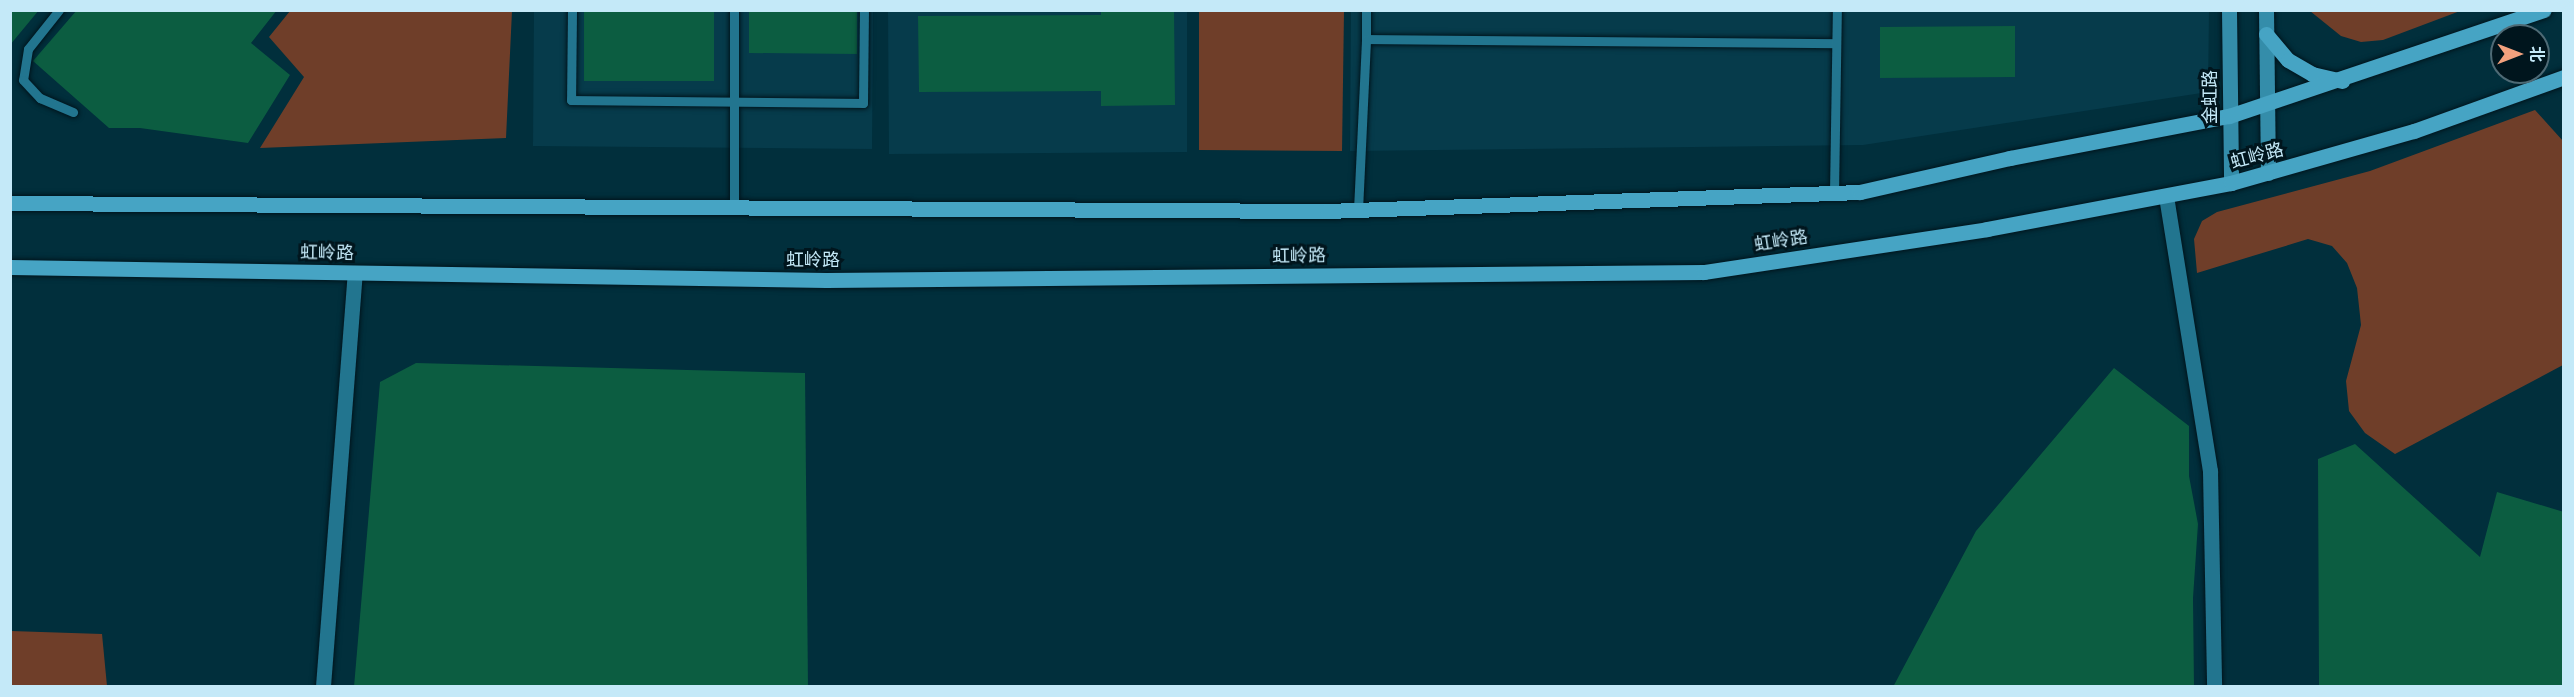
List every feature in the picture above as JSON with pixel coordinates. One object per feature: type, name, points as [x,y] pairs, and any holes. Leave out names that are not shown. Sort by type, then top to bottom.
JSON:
[{"type":"main road","points":[[10,203],[1358,210],[1860,192],[2010,158],[2229,116],[2342,81],[2544,10]]},
{"type":"main road","points":[[2266,34],[2288,60],[2312,74],[2342,81]]},
{"type":"main road","name":"虹岭路","points":[[10,267],[826,280],[1704,272],[1988,229],[2231,183],[2414,131],[2564,77]]},
{"type":"street","name":"金虹路","points":[[2229,10],[2231,183]]},
{"type":"street","points":[[2266,10],[2268,173]]},
{"type":"street","points":[[2166,196],[2210,471],[2214,687]]},
{"type":"street","points":[[323,687],[355,273]]},
{"type":"lane","points":[[59,10],[28,49],[23,80],[40,98],[74,112]]},
{"type":"lane","points":[[572,10],[571,100],[863,103],[864,10]]},
{"type":"lane","points":[[734,10],[734,208]]},
{"type":"lane","points":[[1358,210],[1366,10]]},
{"type":"lane","points":[[1834,193],[1837,10]]},
{"type":"lane","points":[[1366,39],[1836,43]]},
{"type":"shaded area","points":[[290,11],[512,11],[506,138],[260,148],[304,77],[269,37]]},
{"type":"shaded area","points":[[534,11],[873,11],[872,149],[533,146]]},
{"type":"shaded area","points":[[888,11],[1187,11],[1187,152],[889,154]]},
{"type":"shaded area","points":[[1199,11],[1344,11],[1342,151],[1199,150]]},
{"type":"shaded area","points":[[1351,11],[2209,11],[2208,92],[1863,145],[1350,151]]},
{"type":"shaded area","points":[[2310,11],[2460,11],[2383,40],[2361,42],[2341,36]]},
{"type":"shaded area","points":[[2535,110],[2563,141],[2563,365],[2395,454],[2365,433],[2349,411],[2346,381],[2361,325],[2357,288],[2347,263],[2332,246],[2308,239],[2197,273],[2194,239],[2202,221],[2217,212],[2370,171]]},
{"type":"shaded area","points":[[11,631],[102,634],[107,686],[11,686]]},
{"type":"building","points":[[10,10],[39,10],[10,45]]},
{"type":"building","points":[[77,10],[277,10],[251,43],[290,75],[248,143],[140,128],[109,128],[33,61]]},
{"type":"building","points":[[584,10],[714,10],[714,81],[584,81]]},
{"type":"building","points":[[749,10],[857,10],[857,54],[749,53]]},
{"type":"building","points":[[1101,10],[1174,10],[1175,105],[1101,106],[1101,91],[919,92],[918,16],[1101,15]]},
{"type":"building","points":[[2015,26],[2015,77],[1880,78],[1880,27]]},
{"type":"building","points":[[416,363],[805,373],[808,687],[354,687],[380,382]]},
{"type":"building","points":[[2114,368],[2189,426],[2189,476],[2198,524],[2193,598],[2194,687],[1893,687],[1976,531]]},
{"type":"building","points":[[2355,444],[2480,557],[2497,492],[2564,512],[2564,687],[2319,687],[2318,459]]}]
